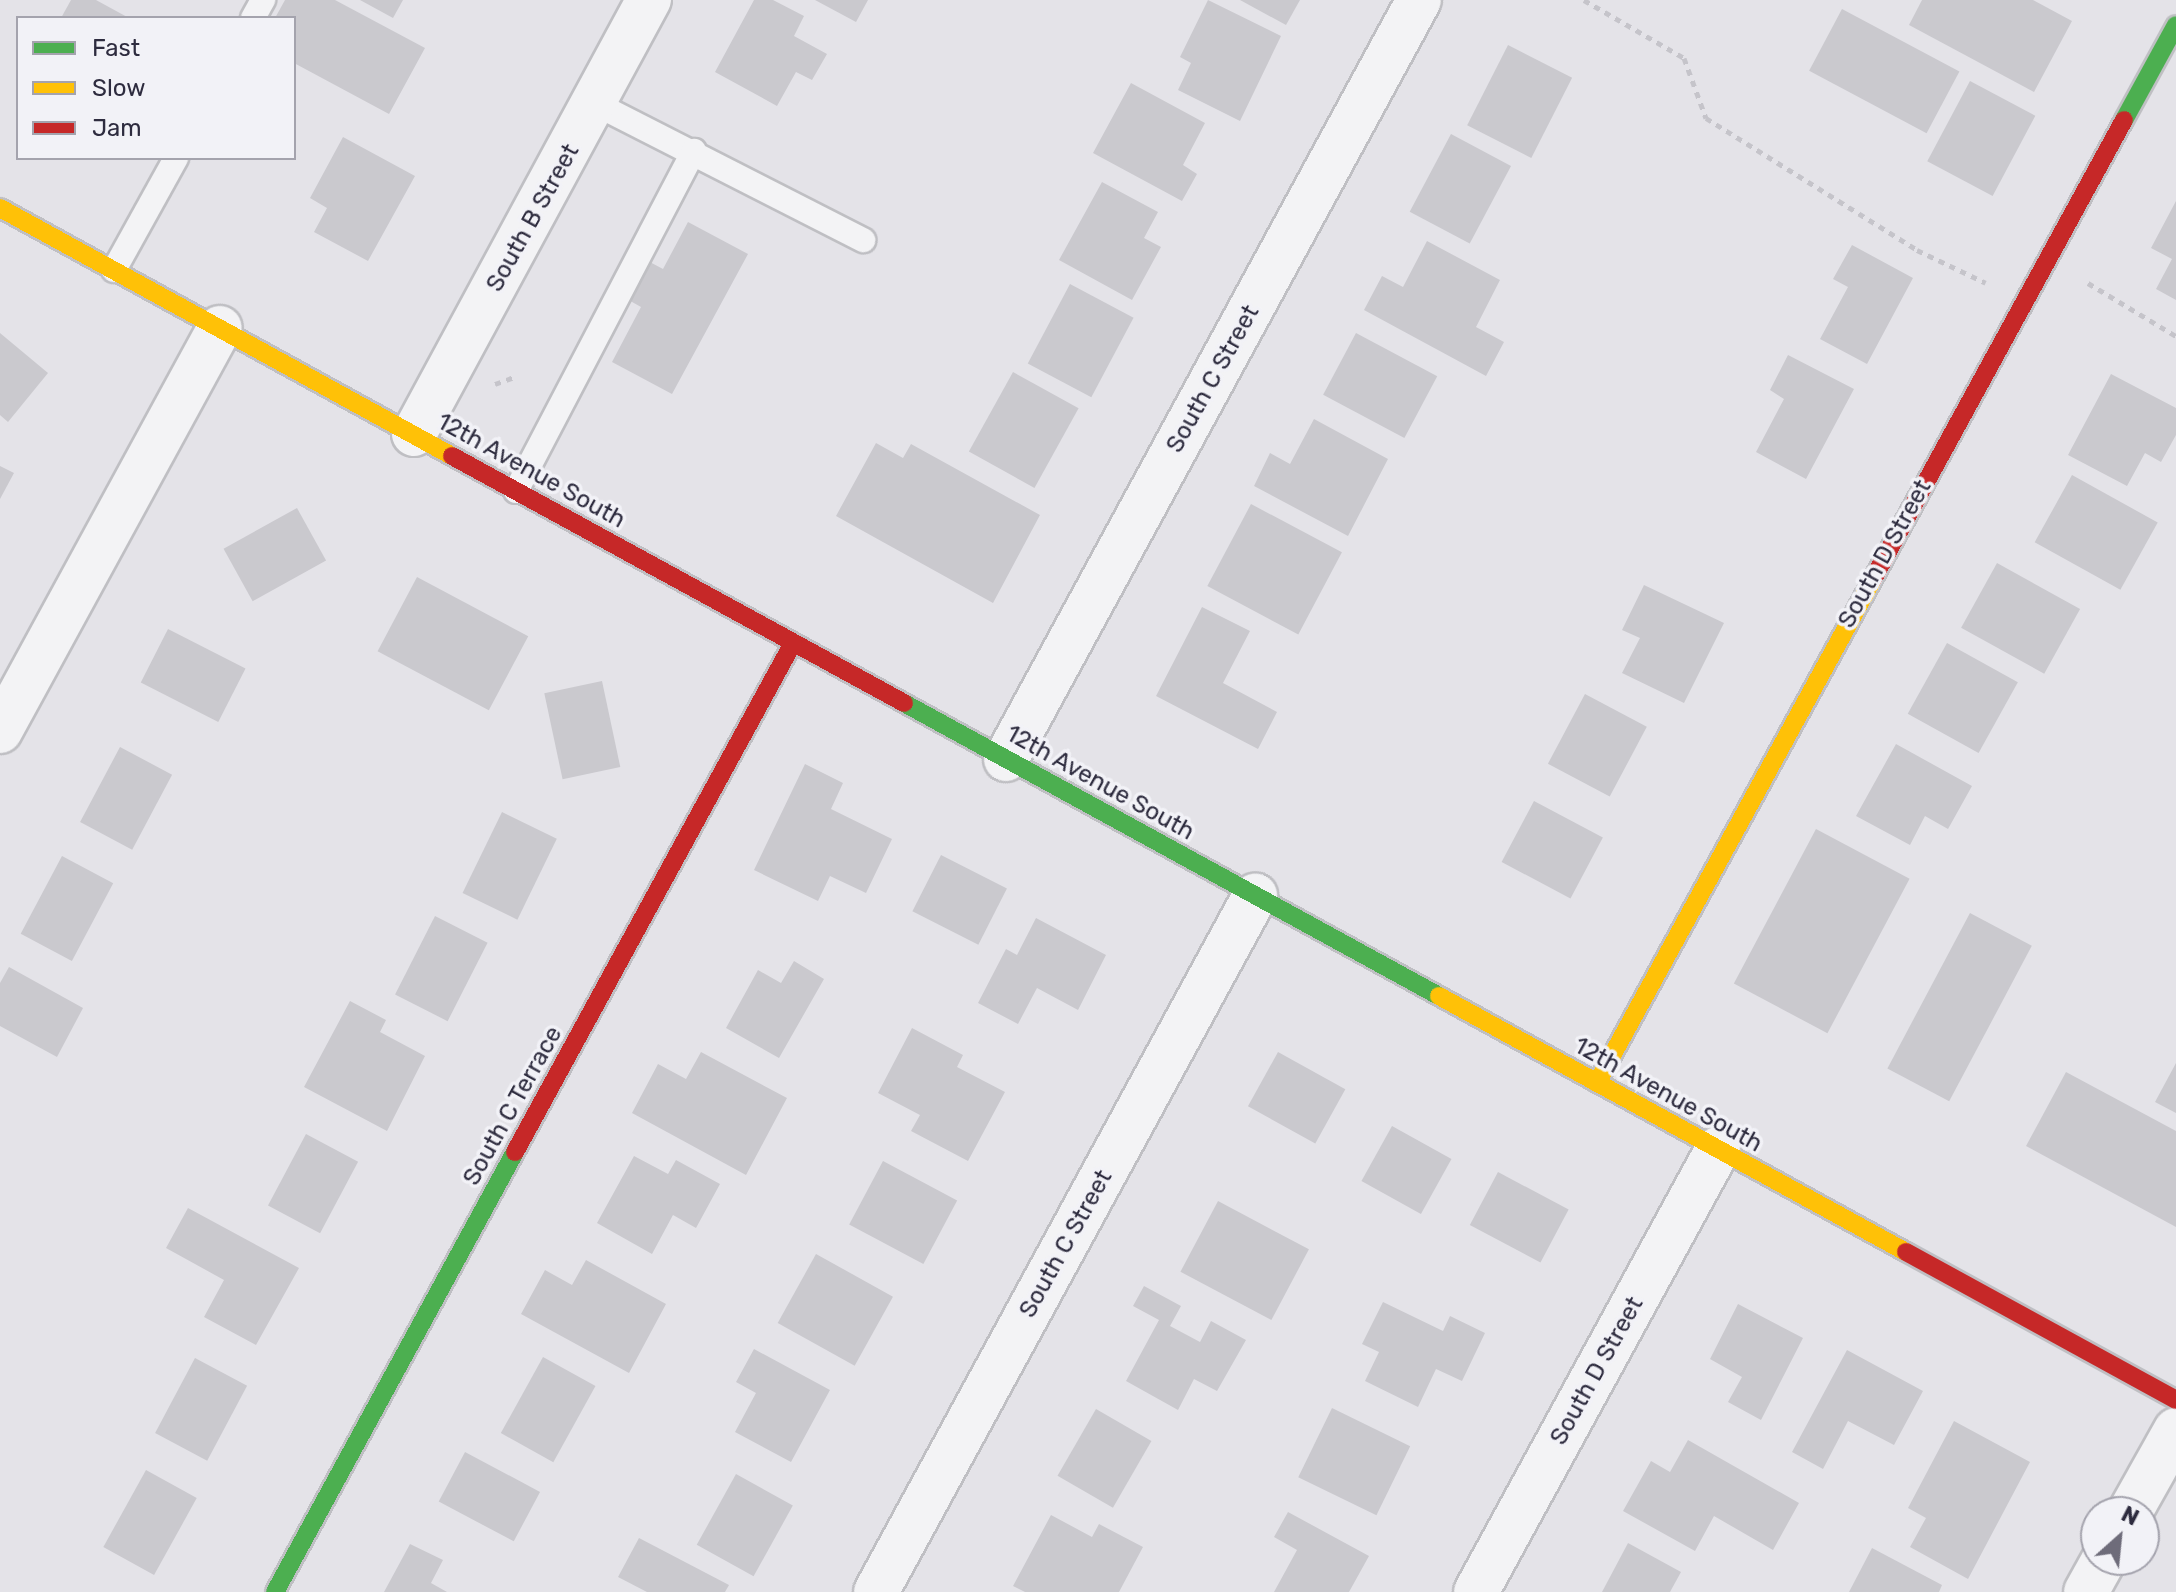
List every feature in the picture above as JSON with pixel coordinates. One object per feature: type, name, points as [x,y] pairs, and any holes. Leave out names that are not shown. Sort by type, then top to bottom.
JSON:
[{"type":"street","name":"South B Street","points":[[414,434],[596,104],[649,0]]},
{"type":"street","name":"South C Street","points":[[1006,759],[1419,0]]},
{"type":"street","name":"South D Street","points":[[1597,1083],[2176,25]]},
{"type":"street","name":"12th Avenue South","points":[[0,208],[2176,1400]]},
{"type":"street","points":[[0,731],[220,328]]},
{"type":"street","name":"South C Terrace","points":[[275,1592],[793,643]]},
{"type":"street","name":"South C Street","points":[[876,1592],[1255,896]]},
{"type":"street","name":"South D Street","points":[[1476,1592],[1718,1149]]},
{"type":"street","points":[[2139,1496],[2176,1430]]},
{"type":"lane","points":[[596,104],[694,151],[863,240]]},
{"type":"lane","points":[[516,491],[694,151]]},
{"type":"lane","points":[[114,270],[175,160]]},
{"type":"path","points":[[1584,0],[1684,58],[1706,118],[1917,250],[1987,284],[2031,286],[2074,274],[2176,336]]},
{"type":"path","points":[[484,388],[517,376]]},
{"type":"building","points":[[71,0],[96,0],[125,16],[62,16]]},
{"type":"building","points":[[285,0],[335,0],[425,48],[389,114],[296,64],[296,16],[276,16]]},
{"type":"building","points":[[360,0],[403,0],[393,18]]},
{"type":"building","points":[[754,0],[773,0],[804,16],[794,36],[827,54],[812,80],[796,72],[777,106],[715,72]]},
{"type":"building","points":[[815,0],[868,0],[856,22]]},
{"type":"building","points":[[1208,0],[1281,36],[1240,121],[1178,90],[1191,63],[1180,57]]},
{"type":"building","points":[[1240,0],[1300,0],[1286,25]]},
{"type":"building","points":[[1922,0],[2033,0],[2072,21],[2034,92],[1909,25]]},
{"type":"building","points":[[1842,9],[1959,71],[1927,133],[1809,71]]},
{"type":"building","points":[[1508,45],[1572,78],[1531,158],[1467,125]]},
{"type":"building","points":[[1970,81],[2035,116],[1993,196],[1927,161]]},
{"type":"building","points":[[1131,83],[1205,123],[1183,165],[1197,174],[1182,201],[1093,153]]},
{"type":"building","points":[[1451,134],[1511,166],[1470,244],[1410,212]]},
{"type":"building","points":[[343,137],[415,176],[368,261],[314,232],[327,208],[310,198]]},
{"type":"building","points":[[1102,182],[1158,212],[1144,238],[1161,247],[1132,300],[1059,260]]},
{"type":"building","points":[[2176,201],[2176,300],[2156,289],[2172,259],[2151,248]]},
{"type":"building","points":[[688,222],[748,254],[672,394],[612,362],[641,307],[625,298],[646,260],[663,269]]},
{"type":"building","points":[[1427,241],[1500,280],[1476,327],[1504,342],[1486,376],[1364,310],[1382,276],[1403,287]]},
{"type":"building","points":[[1852,245],[1913,278],[1867,364],[1820,339],[1848,287],[1833,279]]},
{"type":"building","points":[[1070,284],[1134,318],[1091,397],[1028,363]]},
{"type":"building","points":[[0,333],[48,373],[8,422],[0,415]]},
{"type":"building","points":[[1356,333],[1437,376],[1404,438],[1323,395]]},
{"type":"building","points":[[1788,355],[1854,389],[1806,479],[1756,452],[1784,399],[1770,390]]},
{"type":"building","points":[[1013,372],[1079,408],[1034,488],[969,452]]},
{"type":"building","points":[[2111,374],[2176,408],[2176,435],[2161,462],[2145,453],[2127,486],[2068,455]]},
{"type":"building","points":[[1314,419],[1388,459],[1348,536],[1254,486],[1270,453],[1290,464]]},
{"type":"building","points":[[876,443],[903,458],[911,444],[1040,515],[993,603],[836,516]]},
{"type":"building","points":[[0,466],[14,473],[0,499]]},
{"type":"building","points":[[2072,475],[2158,523],[2120,590],[2035,542]]},
{"type":"building","points":[[1251,504],[1342,552],[1298,634],[1207,586]]},
{"type":"building","points":[[297,508],[326,560],[253,601],[224,549]]},
{"type":"building","points":[[1997,563],[2080,609],[2044,674],[1961,628]]},
{"type":"building","points":[[417,577],[528,636],[489,710],[378,651]]},
{"type":"building","points":[[1644,585],[1724,623],[1684,703],[1622,673],[1640,638],[1622,630]]},
{"type":"building","points":[[1202,607],[1250,631],[1223,683],[1277,712],[1258,749],[1156,696]]},
{"type":"building","points":[[168,629],[246,668],[218,722],[141,682]]},
{"type":"building","points":[[1947,643],[2018,682],[1979,753],[1908,714]]},
{"type":"building","points":[[602,681],[620,767],[563,779],[544,693]]},
{"type":"building","points":[[1585,694],[1647,727],[1610,797],[1548,764]]},
{"type":"building","points":[[1896,744],[1972,786],[1948,829],[1925,816],[1910,845],[1856,816]]},
{"type":"building","points":[[120,747],[172,775],[132,850],[80,822]]},
{"type":"building","points":[[805,764],[843,783],[831,809],[892,839],[866,893],[830,876],[818,901],[754,870]]},
{"type":"building","points":[[1534,801],[1603,838],[1570,899],[1502,862]]},
{"type":"building","points":[[502,812],[557,839],[517,920],[463,893]]},
{"type":"building","points":[[1816,829],[1910,879],[1827,1033],[1734,984]]},
{"type":"building","points":[[941,855],[1007,889],[978,945],[912,911]]},
{"type":"building","points":[[62,856],[113,883],[72,961],[21,934]]},
{"type":"building","points":[[1970,913],[2032,946],[1949,1101],[1887,1068]]},
{"type":"building","points":[[435,916],[488,943],[448,1021],[395,994]]},
{"type":"building","points":[[1036,918],[1106,955],[1078,1010],[1037,988],[1018,1024],[978,1003],[1006,949],[1017,955]]},
{"type":"building","points":[[794,961],[824,979],[779,1058],[726,1028],[758,970],[781,983]]},
{"type":"building","points":[[9,967],[83,1008],[57,1057],[0,1026],[0,983]]},
{"type":"building","points":[[350,1001],[386,1020],[380,1032],[425,1056],[387,1131],[304,1087]]},
{"type":"building","points":[[912,1028],[963,1055],[957,1067],[1005,1092],[968,1161],[911,1131],[920,1115],[878,1093]]},
{"type":"building","points":[[701,1052],[787,1098],[746,1175],[632,1113],[658,1064],[686,1079]]},
{"type":"building","points":[[1278,1052],[1345,1089],[1315,1144],[1248,1106]]},
{"type":"building","points":[[2176,1063],[2176,1113],[2155,1102]]},
{"type":"building","points":[[2066,1072],[2176,1131],[2176,1227],[2026,1146]]},
{"type":"building","points":[[1392,1126],[1451,1159],[1421,1214],[1361,1181]]},
{"type":"building","points":[[306,1134],[358,1162],[320,1233],[268,1206]]},
{"type":"building","points":[[634,1156],[668,1174],[676,1160],[720,1184],[696,1228],[673,1215],[652,1254],[597,1223]]},
{"type":"building","points":[[883,1161],[957,1200],[923,1264],[849,1225]]},
{"type":"building","points":[[1498,1172],[1569,1210],[1540,1263],[1470,1225]]},
{"type":"building","points":[[1218,1201],[1309,1249],[1271,1320],[1180,1272]]},
{"type":"building","points":[[188,1208],[299,1268],[256,1345],[204,1317],[224,1280],[166,1248]]},
{"type":"building","points":[[816,1254],[893,1297],[855,1366],[778,1323]]},
{"type":"building","points":[[586,1260],[666,1304],[629,1373],[521,1314],[545,1270],[572,1285]]},
{"type":"building","points":[[1144,1286],[1181,1306],[1170,1326],[1200,1342],[1211,1321],[1246,1340],[1217,1391],[1194,1379],[1178,1410],[1126,1381],[1159,1320],[1133,1306]]},
{"type":"building","points":[[1383,1302],[1443,1331],[1450,1316],[1485,1333],[1462,1381],[1436,1369],[1418,1407],[1365,1381],[1379,1352],[1362,1344]]},
{"type":"building","points":[[1738,1304],[1803,1338],[1761,1420],[1728,1402],[1742,1377],[1710,1359]]},
{"type":"building","points":[[754,1349],[830,1390],[791,1462],[735,1432],[756,1393],[736,1382]]},
{"type":"building","points":[[1847,1350],[1923,1391],[1894,1445],[1848,1421],[1823,1469],[1792,1452]]},
{"type":"building","points":[[543,1357],[595,1386],[553,1462],[501,1433]]},
{"type":"building","points":[[195,1358],[247,1386],[207,1461],[155,1433]]},
{"type":"building","points":[[1332,1408],[1410,1446],[1376,1515],[1298,1477]]},
{"type":"building","points":[[1096,1409],[1151,1441],[1113,1508],[1058,1476]]},
{"type":"building","points":[[1954,1421],[2030,1462],[1968,1579],[1910,1547],[1926,1518],[1908,1508]]},
{"type":"building","points":[[1688,1440],[1799,1503],[1773,1550],[1714,1516],[1695,1551],[1623,1511],[1651,1461],[1670,1472]]},
{"type":"building","points":[[465,1452],[540,1492],[514,1541],[439,1501]]},
{"type":"building","points":[[146,1470],[197,1498],[154,1575],[103,1547]]},
{"type":"building","points":[[736,1474],[793,1506],[754,1576],[697,1545]]},
{"type":"building","points":[[1288,1512],[1369,1556],[1349,1592],[1274,1592],[1297,1550],[1274,1537]]},
{"type":"building","points":[[1051,1515],[1092,1537],[1099,1524],[1143,1547],[1119,1592],[1025,1592],[1013,1586]]},
{"type":"building","points":[[639,1538],[729,1585],[725,1592],[647,1592],[618,1577]]},
{"type":"building","points":[[1628,1543],[1681,1572],[1670,1592],[1602,1592]]},
{"type":"building","points":[[410,1544],[443,1560],[431,1583],[447,1592],[384,1592]]},
{"type":"building","points":[[1872,1548],[1942,1585],[1939,1592],[1849,1592]]},
{"type":"traffic: fast","points":[[2124,120],[2176,25]]},
{"type":"traffic: fast","points":[[904,703],[1439,996]]},
{"type":"traffic: fast","points":[[275,1592],[515,1152]]},
{"type":"traffic: slow","points":[[0,208],[452,456]]},
{"type":"traffic: slow","points":[[1597,1083],[1873,579]]},
{"type":"traffic: slow","points":[[1439,996],[1906,1252]]},
{"type":"traffic: jam","points":[[1873,579],[2124,120]]},
{"type":"traffic: jam","points":[[452,456],[904,703]]},
{"type":"traffic: jam","points":[[515,1152],[793,643]]},
{"type":"traffic: jam","points":[[1906,1252],[2176,1400]]}]
